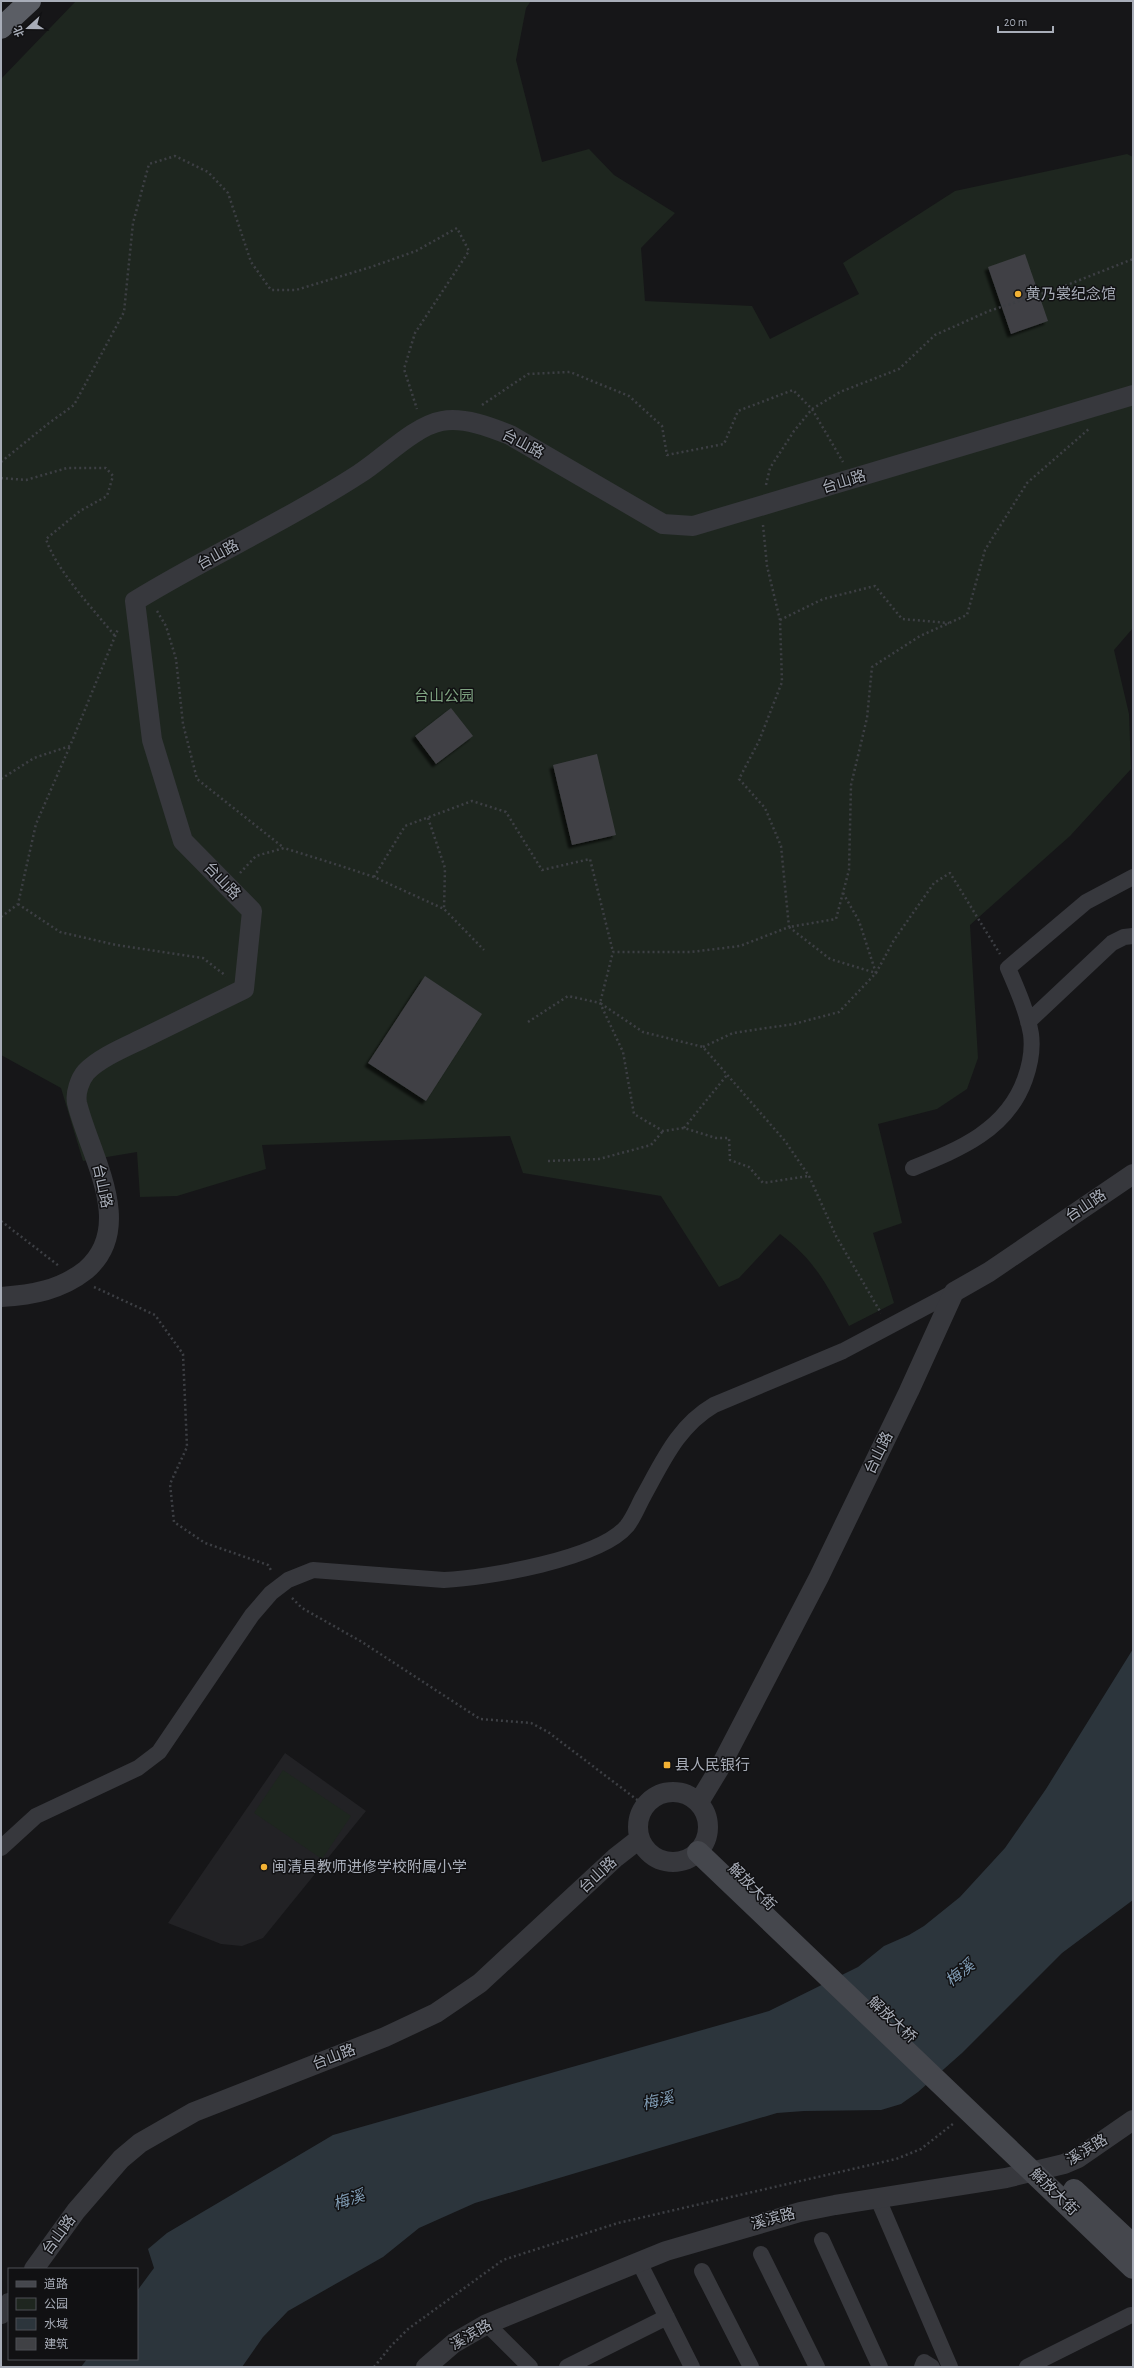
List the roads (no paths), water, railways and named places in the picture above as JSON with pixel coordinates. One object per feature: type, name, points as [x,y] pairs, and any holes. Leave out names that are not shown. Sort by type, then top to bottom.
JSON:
[{"type":"highway","points":[[1,28],[30,1]]},
{"type":"main road","name":"解放大街","points":[[702,1846],[794,1936]]},
{"type":"main road","name":"解放大桥","points":[[794,1936],[973,2114]]},
{"type":"main road","name":"解放大街","points":[[973,2114],[1133,2245]]},
{"type":"main road","name":"解放大街","points":[[1041,2170],[1133,2268]]},
{"type":"street","name":"台山路","points":[[1,1297],[31,1295],[76,1278],[92,1264],[102,1249],[109,1226],[108,1205],[96,1156],[76,1102],[78,1087],[86,1072],[114,1053],[244,989],[252,911],[183,841],[152,740],[142,598],[359,474],[424,427],[443,421],[461,422],[491,427],[510,435],[663,524],[693,526],[1133,395]]},
{"type":"street","points":[[913,1168],[956,1151],[1003,1118],[1014,1105],[1028,1070],[1031,1047],[1028,1022],[1008,968],[1086,902],[1133,877]]},
{"type":"street","points":[[1028,1022],[1112,943],[1133,936]]},
{"type":"street","name":"台山路","points":[[699,1802],[719,1769],[819,1576],[909,1391],[954,1292],[989,1272],[1133,1174]]},
{"type":"street","points":[[1,1848],[24,1826],[43,1812],[126,1774],[150,1760],[159,1752],[252,1614],[279,1586],[296,1576],[313,1570],[444,1580],[463,1579],[523,1568],[588,1550],[603,1543],[626,1526],[675,1440],[701,1413],[714,1405],[843,1351],[954,1292]]},
{"type":"street","points":[[674,1791],[685,1793],[699,1802],[707,1818],[708,1830],[702,1846],[690,1858],[678,1862],[666,1862],[655,1858],[646,1850],[639,1840],[637,1828],[639,1815],[644,1805],[652,1797],[663,1792],[674,1791]]},
{"type":"street","name":"台山路","points":[[35,2268],[76,2211],[121,2159],[140,2143],[194,2112],[385,2037],[436,2013],[480,1983],[616,1857],[639,1840]]},
{"type":"street","name":"溪滨路","points":[[426,2367],[454,2343],[487,2324],[681,2246],[800,2212],[1041,2170],[1078,2158],[1133,2120]]},
{"type":"street","points":[[878,2199],[950,2367]]},
{"type":"street","points":[[822,2240],[880,2367]]},
{"type":"street","points":[[761,2254],[817,2367]]},
{"type":"street","points":[[639,2262],[692,2367]]},
{"type":"street","points":[[702,2271],[751,2367]]},
{"type":"street","points":[[1,2314],[8,2304]]},
{"type":"street","points":[[1027,2367],[1131,2315]]},
{"type":"street","points":[[567,2367],[667,2317]]},
{"type":"street","points":[[487,2324],[530,2367]]},
{"type":"street","points":[[922,2367],[924,2362],[932,2367]]},
{"type":"water","name":"梅溪","points":[[1133,1649],[1133,1900],[1062,1953],[962,2053],[918,2092],[901,2104],[881,2110],[804,2111],[777,2113],[475,2203],[419,2228],[383,2257],[288,2311],[263,2337],[242,2367],[81,2367],[86,2360],[138,2360],[138,2290],[154,2268],[148,2249],[167,2233],[333,2135],[769,2011],[858,1967],[884,1946],[909,1935],[924,1926],[960,1897],[1005,1848],[1046,1789]]},
{"type":"place","name":"黄乃裳纪念馆","points":[[1018,294]]},
{"type":"place","name":"县人民银行","points":[[667,1765]]},
{"type":"place","name":"闽清县教师进修学校附属小学","points":[[264,1867]]},
{"type":"park label","name":"台山公园","points":[[444,696]]}]
